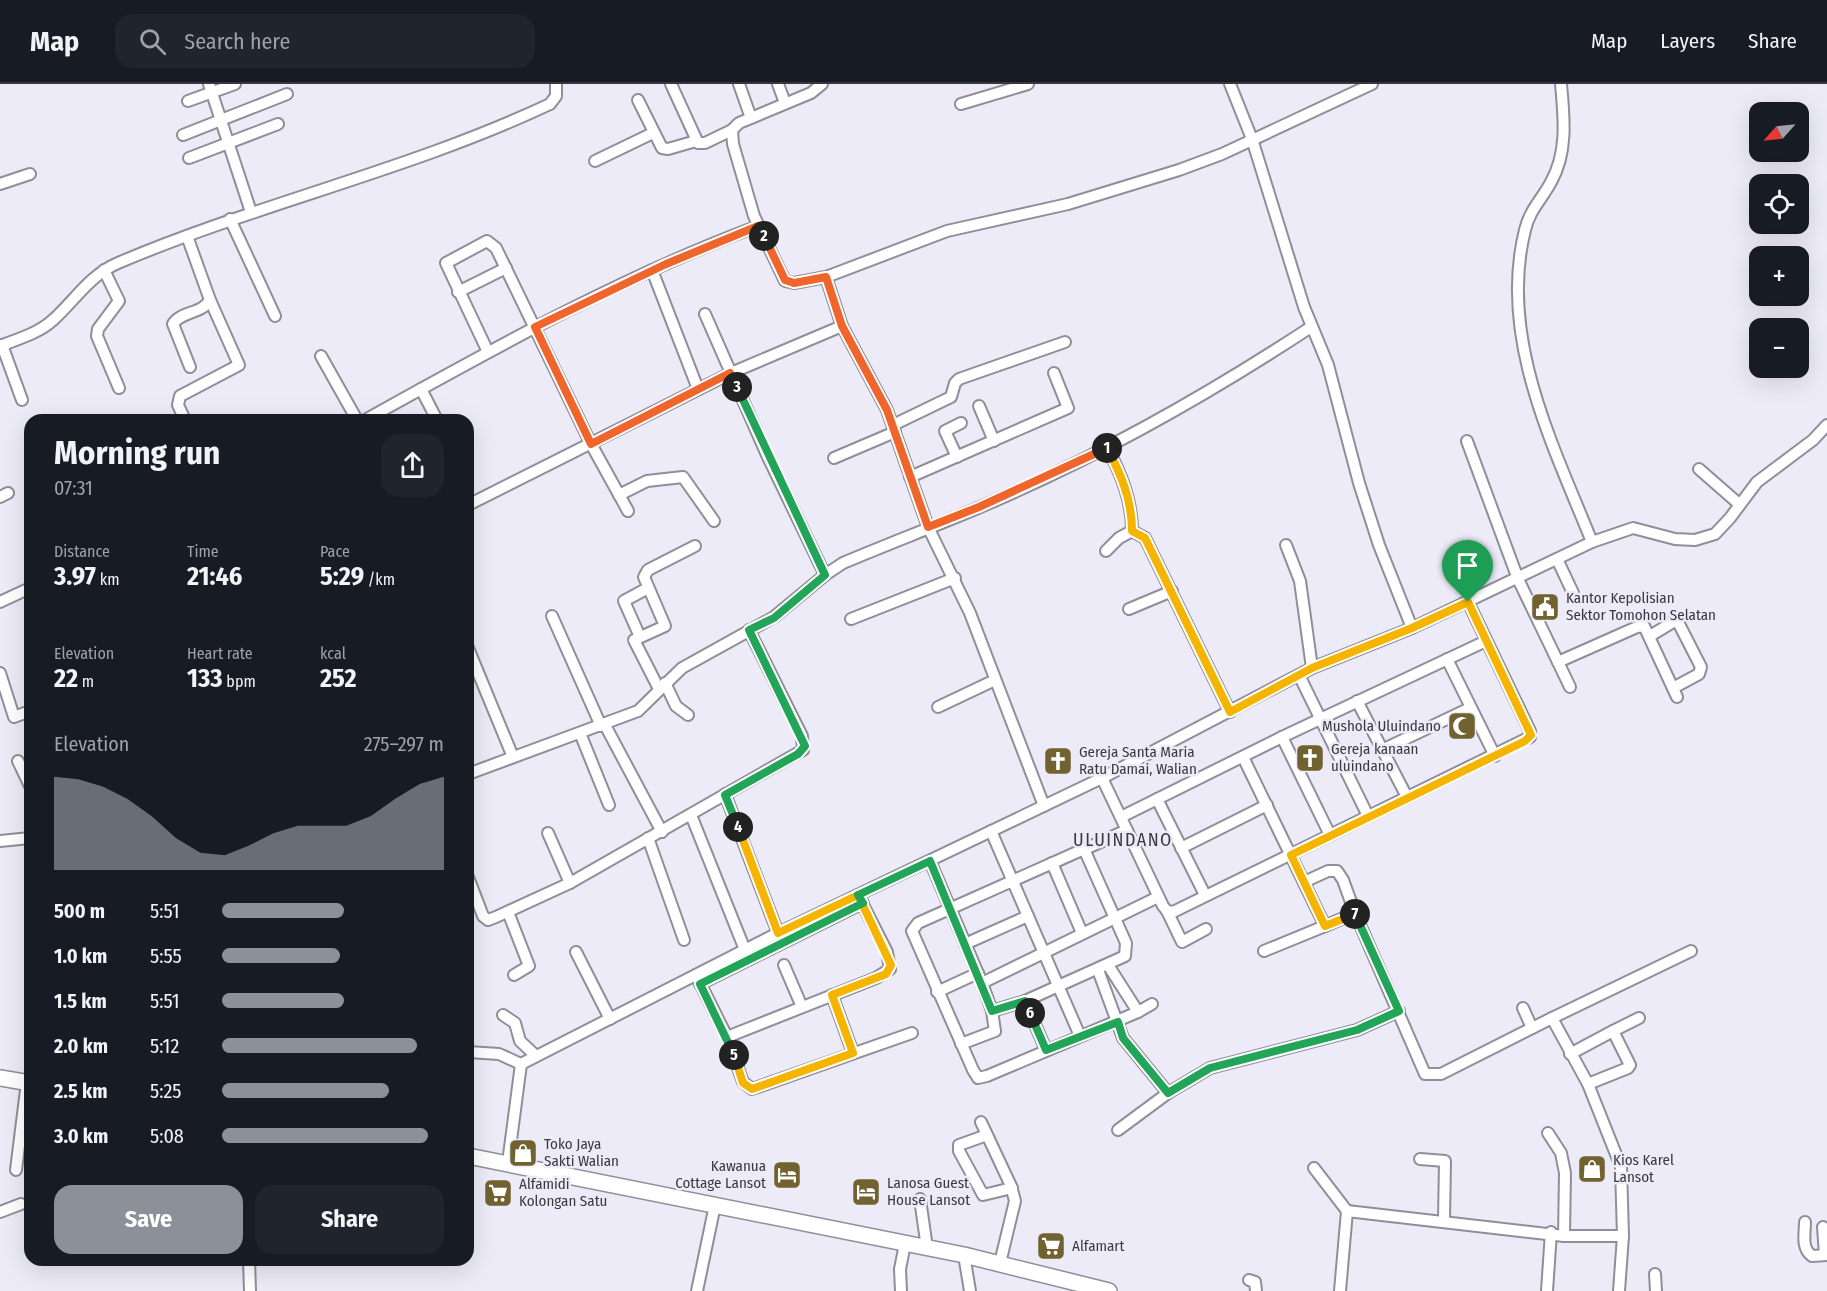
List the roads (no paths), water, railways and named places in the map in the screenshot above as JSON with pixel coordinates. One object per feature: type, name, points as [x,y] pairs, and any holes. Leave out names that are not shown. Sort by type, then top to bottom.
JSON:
[{"type":"highway","points":[[0,1078],[24,1081]]},
{"type":"highway","points":[[474,1157],[964,1255],[1000,1263],[1073,1286],[1109,1291]]},
{"type":"street","points":[[188,101],[210,88],[235,84]]},
{"type":"street","points":[[22,400],[1,345],[48,324],[104,270],[231,219],[383,172],[466,141],[550,104],[556,96],[556,84]]},
{"type":"street","points":[[671,84],[696,141]]},
{"type":"street","points":[[739,84],[751,118]]},
{"type":"street","points":[[778,84],[785,103]]},
{"type":"street","points":[[638,100],[653,133],[665,149],[696,141],[705,143],[732,130],[739,123],[815,90],[822,84]]},
{"type":"street","points":[[1230,84],[1252,139],[1311,327],[1328,365],[1359,483],[1379,545],[1412,628]]},
{"type":"street","points":[[732,130],[733,144],[758,226],[785,280],[794,283],[826,277],[947,231],[1068,204],[1179,170],[1372,84]]},
{"type":"street","points":[[1561,84],[1564,126],[1561,157],[1558,169],[1530,214],[1524,231],[1517,300],[1519,330],[1555,451],[1592,542]]},
{"type":"street","points":[[961,104],[1024,85]]},
{"type":"street","points":[[210,88],[251,212]]},
{"type":"street","points":[[183,135],[287,94]]},
{"type":"street","points":[[189,158],[278,124]]},
{"type":"street","points":[[595,161],[653,133]]},
{"type":"street","points":[[0,184],[30,174]]},
{"type":"street","points":[[231,219],[275,316]]},
{"type":"street","points":[[376,414],[535,327],[652,270],[758,226]]},
{"type":"street","points":[[182,414],[178,405],[180,396],[240,364],[210,300],[187,236]]},
{"type":"street","points":[[488,352],[447,267],[448,260],[487,241],[494,244],[591,444],[628,511]]},
{"type":"street","points":[[458,291],[506,267]]},
{"type":"street","points":[[104,270],[119,301],[98,329],[97,336],[119,388]]},
{"type":"street","points":[[652,270],[699,389]]},
{"type":"street","points":[[826,277],[842,326],[874,382],[894,429],[928,527],[955,579],[1044,806]]},
{"type":"street","points":[[190,367],[173,324],[179,318],[207,305],[210,300]]},
{"type":"street","points":[[705,314],[767,456],[825,575]]},
{"type":"street","points":[[474,502],[730,373],[842,326]]},
{"type":"street","points":[[474,772],[638,711],[662,686],[701,655],[774,618],[825,575],[843,563],[979,507],[1107,447],[1158,421],[1311,327]]},
{"type":"street","points":[[834,458],[894,429],[951,397],[955,383],[959,379],[1065,342]]},
{"type":"street","points":[[321,356],[354,414]]},
{"type":"street","points":[[910,477],[1068,408],[1054,374]]},
{"type":"street","points":[[421,389],[433,414]]},
{"type":"street","points":[[979,406],[994,441]]},
{"type":"street","points":[[957,457],[945,431],[961,423]]},
{"type":"street","points":[[521,1064],[609,1019],[698,979],[860,899],[930,861],[1102,778],[1312,668],[1412,628],[1592,542],[1633,528],[1675,539],[1708,537],[1719,530],[1756,482],[1813,440],[1827,425]]},
{"type":"street","points":[[1467,441],[1518,579],[1570,687]]},
{"type":"street","points":[[1107,447],[1122,477],[1130,505],[1132,531]]},
{"type":"street","points":[[1700,468],[1739,504]]},
{"type":"street","points":[[619,495],[647,480],[683,477],[714,522]]},
{"type":"street","points":[[1106,551],[1119,538],[1132,531]]},
{"type":"street","points":[[1132,531],[1145,538],[1173,591],[1230,712]]},
{"type":"street","points":[[1286,545],[1300,581],[1312,668]]},
{"type":"street","points":[[688,715],[676,706],[634,643],[640,637],[665,626],[644,577],[648,570],[695,546]]},
{"type":"street","points":[[1557,559],[1573,593]]},
{"type":"street","points":[[851,619],[955,579]]},
{"type":"street","points":[[640,637],[624,601],[648,588]]},
{"type":"street","points":[[0,602],[24,591]]},
{"type":"street","points":[[1129,609],[1173,591]]},
{"type":"street","points":[[1167,911],[1173,912],[1291,855],[1407,796],[1495,756],[1531,735],[1468,602]]},
{"type":"street","points":[[552,616],[603,725],[639,784],[662,832]]},
{"type":"street","points":[[1558,662],[1644,626],[1675,692],[1699,674],[1701,667],[1678,622],[1673,622],[1650,636]]},
{"type":"street","points":[[474,892],[484,918],[491,919],[508,912],[570,883],[798,754],[805,746],[749,630]]},
{"type":"street","points":[[1121,817],[1282,737],[1486,641]]},
{"type":"street","points":[[1447,659],[1495,756]]},
{"type":"street","points":[[474,663],[513,757]]},
{"type":"street","points":[[0,674],[14,717],[24,713]]},
{"type":"street","points":[[1299,675],[1368,816]]},
{"type":"street","points":[[938,706],[995,680]]},
{"type":"street","points":[[1357,701],[1407,796]]},
{"type":"street","points":[[1384,749],[1470,708]]},
{"type":"street","points":[[579,733],[609,805]]},
{"type":"street","points":[[1282,737],[1330,835]]},
{"type":"street","points":[[1243,757],[1325,926]]},
{"type":"street","points":[[18,761],[24,774]]},
{"type":"street","points":[[1102,778],[1158,897],[1182,942],[1206,929]]},
{"type":"street","points":[[725,795],[778,933]]},
{"type":"street","points":[[1157,799],[1205,895]]},
{"type":"street","points":[[1181,848],[1267,805]]},
{"type":"street","points":[[691,814],[745,950]]},
{"type":"street","points":[[1127,830],[1012,880],[918,923],[912,928],[937,992],[975,1075],[981,1078],[1118,1022],[1152,1004]]},
{"type":"street","points":[[991,831],[1080,1036]]},
{"type":"street","points":[[548,833],[570,883]]},
{"type":"street","points":[[648,838],[684,940]]},
{"type":"street","points":[[0,841],[24,839]]},
{"type":"street","points":[[992,1011],[1025,1001],[1098,970],[1122,958],[1128,952],[1085,849]]},
{"type":"street","points":[[930,861],[992,1011],[995,1030],[962,1044]]},
{"type":"street","points":[[1052,863],[1082,933]]},
{"type":"street","points":[[1304,882],[1328,871],[1337,871],[1343,880],[1355,914],[1399,1011],[1419,1064],[1429,1075],[1441,1074],[1691,951]]},
{"type":"street","points":[[937,992],[980,978],[1043,951],[1158,897]]},
{"type":"street","points":[[698,979],[778,933],[860,899]]},
{"type":"street","points":[[727,1037],[876,978],[890,969],[887,952],[860,899]]},
{"type":"street","points":[[508,912],[529,966],[514,975]]},
{"type":"street","points":[[1264,951],[1355,914]]},
{"type":"street","points":[[965,944],[1028,916]]},
{"type":"street","points":[[576,952],[609,1019]]},
{"type":"street","points":[[784,965],[802,1007]]},
{"type":"street","points":[[1108,965],[1138,1012]]},
{"type":"street","points":[[1098,970],[1123,1038],[1168,1093]]},
{"type":"street","points":[[698,979],[727,1037],[743,1083],[752,1089],[912,1034]]},
{"type":"street","points":[[832,995],[853,1053]]},
{"type":"street","points":[[1025,1001],[1046,1050]]},
{"type":"street","points":[[1523,1008],[1532,1028]]},
{"type":"street","points":[[1118,1130],[1168,1093],[1210,1068],[1357,1030],[1399,1011]]},
{"type":"street","points":[[502,1015],[515,1023],[522,1044],[536,1056]]},
{"type":"street","points":[[1552,1018],[1588,1084],[1621,1167],[1623,1236],[1619,1291]]},
{"type":"street","points":[[1570,1054],[1639,1018]]},
{"type":"street","points":[[1588,1084],[1629,1067],[1613,1031]]},
{"type":"street","points":[[474,1052],[499,1054],[521,1064]]},
{"type":"street","points":[[508,1163],[521,1064]]},
{"type":"street","points":[[16,1170],[24,1111]]},
{"type":"street","points":[[981,1122],[1012,1188],[1015,1211],[1000,1263]]},
{"type":"street","points":[[1548,1133],[1561,1153],[1564,1173],[1564,1236]]},
{"type":"street","points":[[987,1135],[959,1145],[959,1151],[983,1195],[1012,1188]]},
{"type":"street","points":[[1420,1159],[1446,1163],[1444,1220]]},
{"type":"street","points":[[1314,1168],[1347,1211],[1340,1291]]},
{"type":"street","points":[[920,1199],[927,1248]]},
{"type":"street","points":[[0,1212],[21,1204]]},
{"type":"street","points":[[697,1291],[716,1205]]},
{"type":"street","points":[[1347,1211],[1551,1232],[1564,1236],[1623,1236]]},
{"type":"street","points":[[1805,1222],[1804,1246],[1812,1256],[1826,1255],[1823,1227]]},
{"type":"street","points":[[1547,1291],[1551,1232]]},
{"type":"street","points":[[901,1291],[900,1269],[905,1244]]},
{"type":"street","points":[[964,1255],[970,1291]]},
{"type":"street","points":[[249,1266],[250,1291]]},
{"type":"street","points":[[1655,1274],[1656,1291]]},
{"type":"street","points":[[1250,1280],[1255,1282],[1256,1291]]},
{"type":"place","name":"Kantor Kepolisian Sektor Tomohon Selatan","points":[[1545,607]]},
{"type":"place","name":"Mushola Uluindano","points":[[1462,726]]},
{"type":"place","name":"Gereja kanaan uluindano","points":[[1310,758]]},
{"type":"place","name":"Gereja Santa Maria Ratu Damai, Walian","points":[[1058,761]]},
{"type":"place","name":"Toko Jaya Sakti Walian","points":[[523,1153]]},
{"type":"place","name":"Kios Karel Lansot","points":[[1592,1169]]},
{"type":"place","name":"Kawanua Cottage Lansot","points":[[787,1175]]},
{"type":"place","name":"Lanosa Guest House Lansot","points":[[866,1192]]},
{"type":"place","name":"Alfamidi Kolongan Satu","points":[[498,1193]]},
{"type":"place","name":"Alfamart","points":[[1051,1246]]},
{"type":"district","name":"ULUINDANO","points":[[1123,840]]}]
